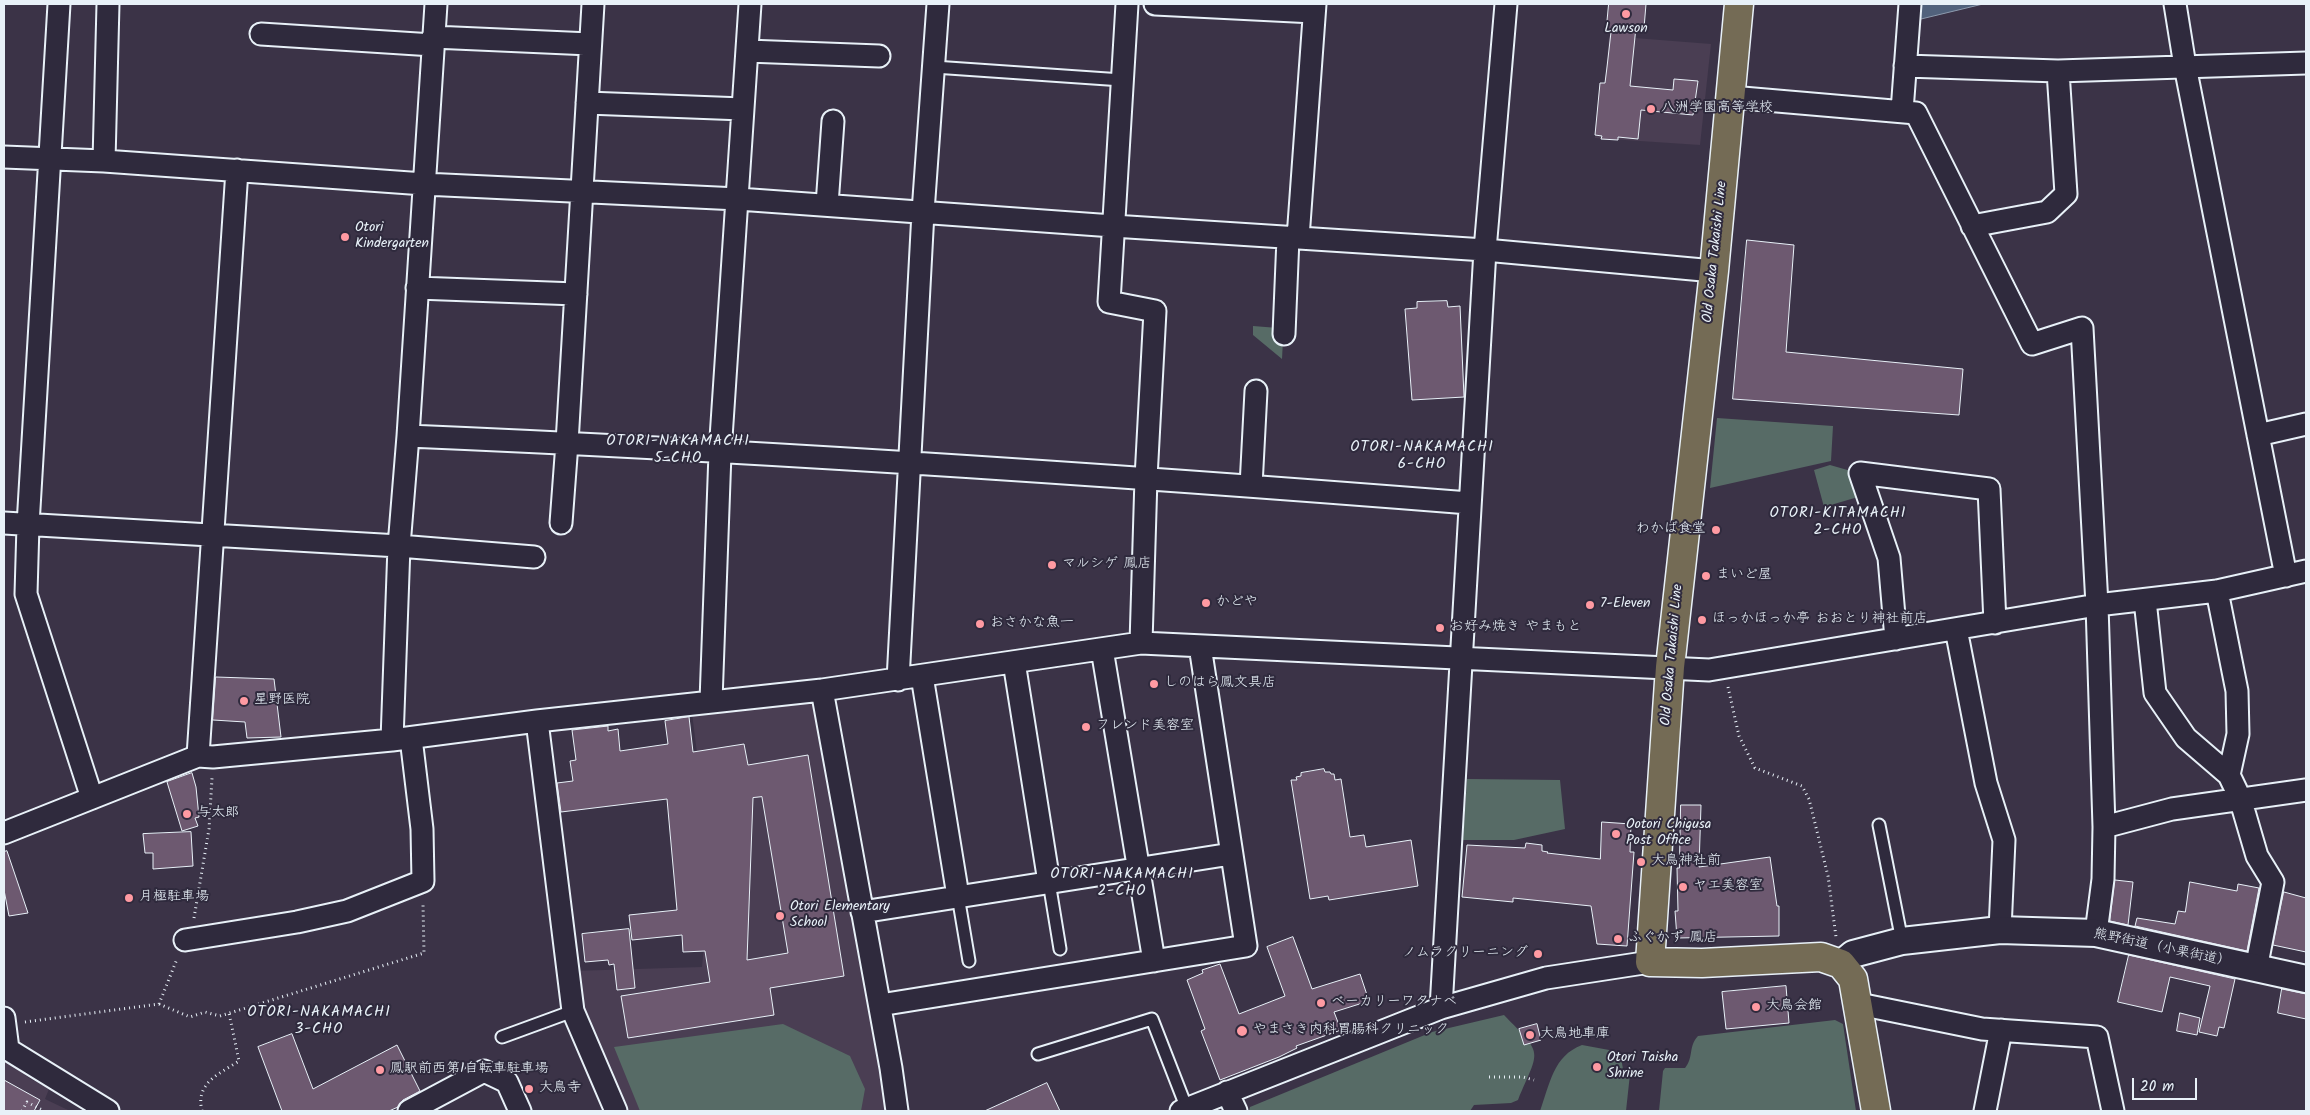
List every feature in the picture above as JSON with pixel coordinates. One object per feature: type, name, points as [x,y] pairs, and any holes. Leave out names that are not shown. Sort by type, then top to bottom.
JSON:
[{"type":"main road","name":"Old Osaka Takaishi Line","points":[[1650,962],[1670,667],[1714,272],[1739,4]]},
{"type":"main road","points":[[1650,962],[1702,962],[1821,957],[1841,964],[1853,979],[1859,1004],[1876,1111]]},
{"type":"street","points":[[59,4],[28,525],[26,594],[92,798]]},
{"type":"street","points":[[104,161],[108,4]]},
{"type":"street","points":[[185,940],[297,922],[347,911],[423,881],[422,828],[402,739],[399,546],[436,4]]},
{"type":"street","points":[[561,523],[593,4]]},
{"type":"street","points":[[711,701],[720,453],[750,4]]},
{"type":"street","points":[[898,680],[923,212],[938,4]]},
{"type":"street","points":[[1127,4],[1110,302],[1155,311],[1146,478],[1141,643]]},
{"type":"street","points":[[1155,4],[1314,8],[1284,334]]},
{"type":"street","points":[[1441,1008],[1485,250],[1506,4]]},
{"type":"street","points":[[1902,111],[1910,4]]},
{"type":"street","points":[[4,833],[92,798],[206,757],[402,739],[537,721],[822,690],[1141,643],[1709,670],[2097,605],[2217,591],[2296,574],[2258,435],[2185,66],[2175,4]]},
{"type":"street","points":[[261,34],[433,41],[590,44]]},
{"type":"street","points":[[747,51],[879,56]]},
{"type":"street","points":[[1906,66],[2058,71],[2306,63]]},
{"type":"street","points":[[1972,226],[2047,212],[2066,194],[2058,71]]},
{"type":"street","points":[[1731,97],[1916,113],[2032,344],[2082,328],[2097,605],[2104,827],[2103,878],[2096,933]]},
{"type":"street","points":[[587,103],[744,109]]},
{"type":"street","points":[[827,205],[833,122]]},
{"type":"street","points":[[4,157],[104,161],[424,184],[738,199],[1485,250],[1714,272]]},
{"type":"street","points":[[206,757],[213,534],[237,170]]},
{"type":"street","points":[[417,288],[576,294]]},
{"type":"street","points":[[1251,486],[1256,391]]},
{"type":"street","points":[[2258,435],[2306,424]]},
{"type":"street","points":[[408,436],[567,443],[1146,478],[1470,503]]},
{"type":"street","points":[[1896,638],[1889,558],[1860,473],[1989,489],[1995,623]]},
{"type":"street","points":[[4,523],[213,534],[534,557]]},
{"type":"street","points":[[2217,591],[2238,691],[2238,734],[2229,775]]},
{"type":"street","points":[[2145,600],[2155,693],[2186,738],[2229,775],[2240,798],[2257,856],[2273,882],[2256,969]]},
{"type":"street","points":[[1956,628],[1986,783],[2004,840],[2000,930]]},
{"type":"street","points":[[880,1005],[1246,946],[1200,646]]},
{"type":"street","points":[[1102,649],[1154,961]]},
{"type":"street","points":[[1014,662],[1049,882]]},
{"type":"street","points":[[922,676],[958,896]]},
{"type":"street","points":[[822,690],[880,1005],[897,1111]]},
{"type":"street","points":[[537,721],[572,1011],[616,1111]]},
{"type":"street","points":[[2104,827],[2172,809],[2306,790]]},
{"type":"street","points":[[862,912],[1231,854]]},
{"type":"street","name":"熊野街道（小栗街道）","points":[[1841,964],[1854,954],[1902,941],[2000,930],[2096,933],[2306,979]]},
{"type":"street","points":[[1184,1110],[1232,1102],[1441,1008],[1546,978],[1650,962]]},
{"type":"street","points":[[1859,1004],[1982,1029],[2097,1038],[2114,1111]]},
{"type":"street","points":[[4,1021],[6,1048],[108,1111]]},
{"type":"street","points":[[1985,1111],[2001,1030]]},
{"type":"street","points":[[409,1111],[484,1072],[507,1082],[520,1111]]},
{"type":"lane","points":[[934,67],[1122,80]]},
{"type":"lane","points":[[1879,825],[1902,941]]},
{"type":"lane","points":[[1049,882],[1060,949]]},
{"type":"lane","points":[[958,896],[969,961]]},
{"type":"lane","points":[[502,1037],[572,1011]]},
{"type":"lane","points":[[1038,1054],[1152,1019],[1184,1110]]},
{"type":"path","points":[[1723,667],[1739,736],[1755,768],[1802,786],[1809,799],[1828,876],[1841,964]]},
{"type":"path","points":[[159,1004],[194,917],[209,829],[206,757]]},
{"type":"path","points":[[4,1021],[159,1004],[190,1017],[205,1012],[220,1016],[424,953],[423,881]]},
{"type":"path","points":[[202,1111],[200,1102],[208,1081],[239,1061],[229,1013]]},
{"type":"path","points":[[1489,1077],[1523,1077],[1534,1080]]},
{"type":"path","points":[[22,1111],[27,1102],[44,1111]]},
{"type":"shaded area","name":"八洲学園高等学校","points":[[1609,36],[1711,44],[1700,145],[1595,138],[1600,83],[1605,83]]},
{"type":"shaded area","name":"Otori Elementary School","points":[[803,698],[817,708],[886,1111],[624,1111],[578,1000],[572,971],[702,967],[711,866],[692,713]]},
{"type":"shaded area","points":[[4,1058],[29,1078],[49,1089],[45,1099],[70,1111],[4,1111]]},
{"type":"green space","points":[[1253,326],[1278,328],[1283,340],[1282,359],[1253,335]]},
{"type":"green space","points":[[1717,418],[1833,426],[1831,461],[1710,488]]},
{"type":"green space","points":[[1830,465],[1851,471],[1858,497],[1824,507],[1814,470]]},
{"type":"green space","points":[[1467,779],[1560,780],[1565,829],[1514,840],[1463,840]]},
{"type":"green space","points":[[1504,1015],[1526,1038],[1532,1046],[1534,1053],[1531,1071],[1518,1100],[1511,1103],[1474,1105],[1470,1111],[1249,1111],[1250,1107],[1432,1032]]},
{"type":"green space","points":[[1835,1020],[1843,1024],[1856,1111],[1659,1111],[1663,1071],[1665,1068],[1685,1068],[1688,1064],[1693,1044],[1698,1036]]},
{"type":"green space","points":[[783,1024],[850,1056],[865,1089],[861,1111],[640,1111],[614,1047]]},
{"type":"green space","points":[[1582,1045],[1620,1052],[1623,1069],[1628,1070],[1630,1074],[1626,1111],[1540,1111],[1550,1081],[1559,1064],[1572,1050]]},
{"type":"water","points":[[1919,4],[1983,4],[1917,20]]},
{"type":"building","points":[[1609,4],[1646,4],[1644,28],[1636,27],[1630,86],[1673,90],[1674,79],[1698,81],[1693,115],[1641,110],[1638,139],[1618,137],[1618,140],[1601,139],[1602,136],[1595,135],[1600,83],[1605,83],[1611,32],[1608,31],[1607,24]]},
{"type":"building","points":[[1747,240],[1794,245],[1786,352],[1963,369],[1959,415],[1733,399]]},
{"type":"building","points":[[1447,301],[1448,307],[1460,306],[1464,397],[1412,400],[1405,309],[1417,308],[1417,302]]},
{"type":"building","name":"星野医院","points":[[216,677],[274,679],[281,737],[247,738],[245,722],[213,720]]},
{"type":"building","points":[[689,717],[693,752],[744,744],[748,765],[808,755],[844,976],[770,988],[774,1015],[628,1038],[621,996],[710,982],[705,951],[683,952],[682,935],[632,940],[629,915],[677,910],[667,799],[561,812],[557,783],[573,781],[570,761],[576,760],[572,730],[608,726],[608,731],[618,729],[620,751],[668,744],[665,721]],"holes":[[[762,797],[788,953],[747,960],[753,798]]]},
{"type":"building","points":[[1324,769],[1325,772],[1334,774],[1335,780],[1341,779],[1350,837],[1364,835],[1366,847],[1411,840],[1418,886],[1329,900],[1328,896],[1310,899],[1291,780],[1297,780],[1296,777],[1301,776],[1301,773]]},
{"type":"building","points":[[192,773],[196,787],[199,817],[195,818],[198,826],[182,831],[167,782]]},
{"type":"building","points":[[1681,805],[1701,805],[1699,867],[1770,857],[1777,906],[1779,906],[1779,936],[1677,938],[1675,911],[1678,911],[1677,868],[1679,868]]},
{"type":"building","points":[[1602,822],[1631,824],[1630,852],[1634,852],[1627,946],[1597,944],[1591,906],[1513,898],[1513,902],[1462,897],[1467,845],[1525,848],[1526,843],[1542,845],[1542,851],[1547,853],[1600,859]]},
{"type":"building","points":[[191,832],[193,866],[153,869],[153,853],[145,853],[143,834]]},
{"type":"building","points":[[7,851],[28,913],[9,916],[4,890],[4,852]]},
{"type":"building","points":[[2115,880],[2133,882],[2128,925],[2110,921]]},
{"type":"building","points":[[2190,882],[2237,891],[2238,884],[2259,888],[2247,951],[2135,926],[2137,918],[2175,924],[2178,911],[2185,912]]},
{"type":"building","points":[[2284,892],[2306,898],[2306,952],[2273,945]]},
{"type":"building","points":[[629,929],[635,988],[617,990],[614,964],[609,965],[608,960],[585,962],[582,934]]},
{"type":"building","points":[[1293,937],[1312,989],[1360,974],[1369,1001],[1334,1012],[1341,1030],[1296,1046],[1297,1048],[1279,1057],[1220,1080],[1201,1031],[1205,1029],[1187,980],[1203,973],[1202,970],[1220,964],[1239,1014],[1285,996],[1267,947]]},
{"type":"building","points":[[2129,955],[2235,979],[2224,1028],[2219,1027],[2217,1036],[2199,1032],[2210,986],[2170,977],[2162,1012],[2118,1002]]},
{"type":"building","name":"大鳥会館","points":[[1786,986],[1789,1023],[1726,1029],[1722,992]]},
{"type":"building","points":[[2282,989],[2306,994],[2306,1019],[2278,1013]]},
{"type":"building","points":[[2180,1013],[2200,1018],[2197,1035],[2177,1031]]},
{"type":"building","name":"大鳥地車庫","points":[[1537,1024],[1541,1040],[1524,1045],[1519,1029]]},
{"type":"building","name":"鳳駅前西第1自転車駐車場","points":[[292,1034],[313,1089],[397,1045],[420,1091],[403,1100],[398,1107],[389,1111],[282,1111],[258,1047]]},
{"type":"building","points":[[4,1080],[40,1100],[34,1111],[4,1111]]},
{"type":"building","points":[[1047,1083],[1060,1111],[985,1111]]},
{"type":"place","name":"Lawson","points":[[1626,14]]},
{"type":"place","name":"八洲学園高等学校","points":[[1651,109]]},
{"type":"place","name":"Otori Kindergarten","points":[[345,237]]},
{"type":"place","name":"わかば食堂","points":[[1716,530]]},
{"type":"place","name":"マルシゲ 鳳店","points":[[1052,565]]},
{"type":"place","name":"まいど屋","points":[[1706,576]]},
{"type":"place","name":"かどや","points":[[1206,603]]},
{"type":"place","name":"7-Eleven","points":[[1590,605]]},
{"type":"place","name":"ほっかほっか亭 おおとり神社前店","points":[[1702,620]]},
{"type":"place","name":"おさかな魚一","points":[[980,624]]},
{"type":"place","name":"お好み焼き やまもと","points":[[1440,628]]},
{"type":"place","name":"しのはら鳳文具店","points":[[1154,684]]},
{"type":"place","name":"星野医院","points":[[244,701]]},
{"type":"place","name":"フレンド美容室","points":[[1086,727]]},
{"type":"place","name":"与太郎","points":[[187,814]]},
{"type":"place","name":"Ootori Chigusa Post Office","points":[[1616,834]]},
{"type":"place","name":"大鳥神社前","points":[[1641,862]]},
{"type":"place","name":"ヤエ美容室","points":[[1683,887]]},
{"type":"place","name":"月極駐車場","points":[[129,898]]},
{"type":"place","name":"Otori Elementary School","points":[[780,916]]},
{"type":"place","name":"ふぐかず 鳳店","points":[[1618,939]]},
{"type":"place","name":"ノムラクリーニング","points":[[1538,954]]},
{"type":"place","name":"ベーカリーワタナベ","points":[[1321,1003]]},
{"type":"place","name":"大鳥会館","points":[[1756,1007]]},
{"type":"place","name":"やまさき内科胃腸科クリニック","points":[[1242,1031]]},
{"type":"place","name":"大鳥地車庫","points":[[1530,1035]]},
{"type":"place","name":"Otori Taisha Shrine","points":[[1597,1067]]},
{"type":"place","name":"鳳駅前西第1自転車駐車場","points":[[380,1070]]},
{"type":"place","name":"大鳥寺","points":[[529,1089]]},
{"type":"district","name":"OTORI-NAKAMACHI 5-CHO","points":[[678,450]]},
{"type":"district","name":"OTORI-NAKAMACHI 6-CHO","points":[[1422,456]]},
{"type":"district","name":"OTORI-KITAMACHI 2-CHO","points":[[1838,522]]},
{"type":"district","name":"OTORI-NAKAMACHI 2-CHO","points":[[1122,884]]},
{"type":"district","name":"OTORI-NAKAMACHI 3-CHO","points":[[319,1022]]}]
